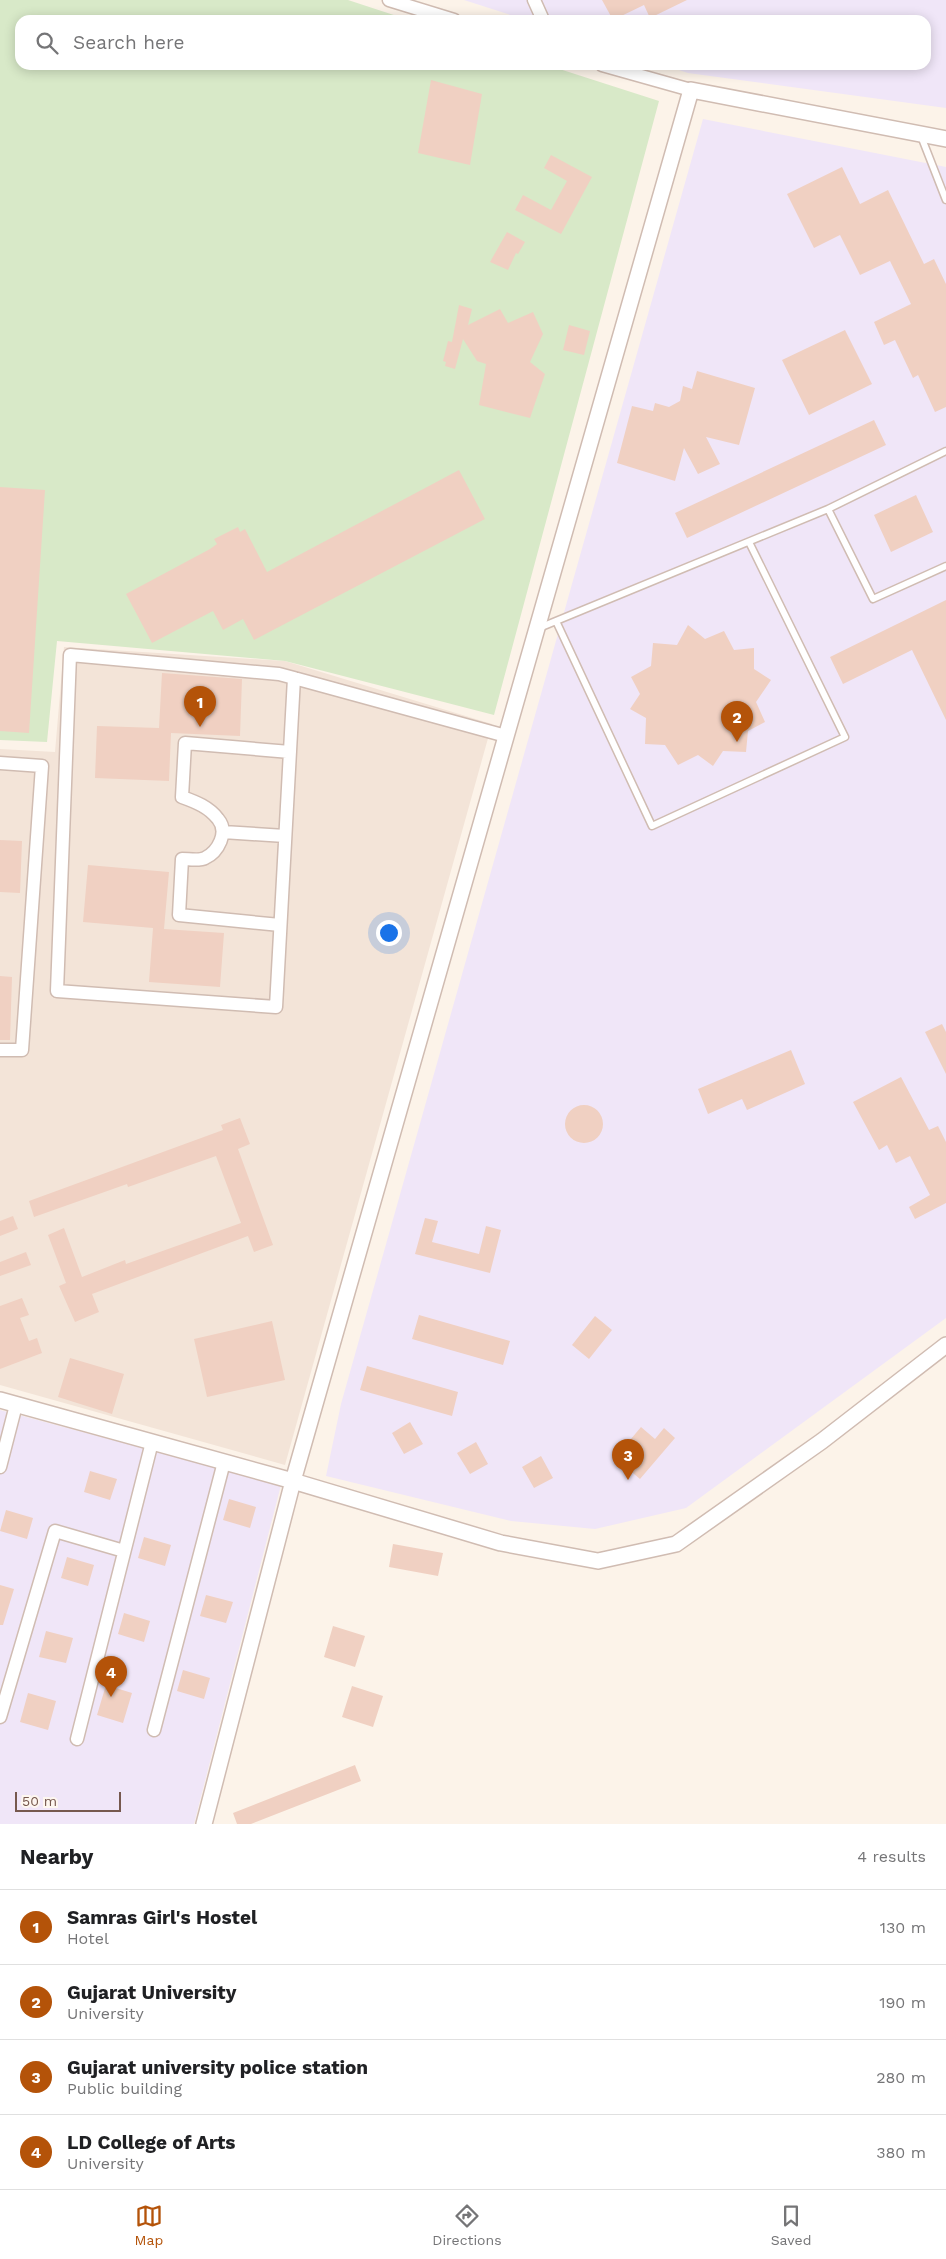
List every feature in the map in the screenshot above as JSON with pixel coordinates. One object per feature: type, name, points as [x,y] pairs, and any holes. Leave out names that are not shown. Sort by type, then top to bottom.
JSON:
[{"type":"street","points":[[389,0],[438,15]]},
{"type":"street","points":[[534,0],[540,15]]},
{"type":"street","points":[[620,70],[691,90],[946,139]]},
{"type":"street","points":[[204,1824],[292,1481],[691,90]]},
{"type":"street","points":[[294,678],[276,1007],[57,991],[70,654],[279,674],[294,678],[506,736]]},
{"type":"street","points":[[280,925],[179,915],[182,859],[204,859],[218,848],[223,832],[220,820],[203,805],[182,797],[185,743],[290,752]]},
{"type":"street","points":[[0,763],[42,766],[22,1050],[0,1050]]},
{"type":"street","points":[[223,832],[286,836]]},
{"type":"street","points":[[0,1400],[292,1481],[501,1542],[598,1561],[676,1544],[822,1441],[946,1345]]},
{"type":"street","points":[[0,1467],[16,1405]]},
{"type":"street","points":[[77,1739],[152,1442]]},
{"type":"street","points":[[154,1730],[224,1462]]},
{"type":"street","points":[[0,1717],[55,1531],[124,1551]]},
{"type":"lane","points":[[920,135],[946,200]]},
{"type":"lane","points":[[537,629],[828,509],[946,451]]},
{"type":"lane","points":[[828,509],[873,599],[946,566]]},
{"type":"lane","points":[[556,621],[652,826],[845,737],[749,542]]},
{"type":"shaded area","points":[[464,0],[946,0],[946,108],[688,73],[679,70],[931,70],[931,15],[510,15]]},
{"type":"shaded area","points":[[703,119],[946,167],[946,1318],[686,1508],[595,1529],[511,1521],[326,1476],[341,1404]]},
{"type":"shaded area","points":[[64,647],[285,661],[492,724],[285,1465],[0,1385],[0,749],[55,752]]},
{"type":"shaded area","points":[[0,1410],[281,1485],[194,1824],[0,1824]]},
{"type":"green space","points":[[0,0],[348,0],[394,15],[15,15],[15,70],[563,70],[659,101],[494,715],[285,661],[57,641],[47,742],[0,740]]},
{"type":"building","points":[[602,0],[687,0],[656,15],[649,15],[644,5],[623,15],[610,15]]},
{"type":"building","points":[[431,80],[482,94],[470,165],[418,153]]},
{"type":"building","points":[[551,155],[592,177],[561,234],[515,210],[523,195],[551,210],[567,181],[544,168]]},
{"type":"building","points":[[842,167],[860,204],[888,190],[924,264],[934,259],[946,284],[946,407],[935,412],[918,375],[913,378],[895,340],[884,345],[874,322],[911,304],[890,261],[860,275],[840,235],[814,248],[787,194]]},
{"type":"building","points":[[507,232],[525,242],[518,254],[516,253],[508,270],[490,262]]},
{"type":"building","points":[[459,305],[472,309],[468,325],[500,309],[508,323],[533,312],[543,334],[530,362],[545,374],[530,418],[479,405],[486,364],[477,361],[463,339],[455,369],[445,366],[446,362],[443,361],[448,341],[452,342]]},
{"type":"building","points":[[569,325],[590,331],[584,355],[563,350]]},
{"type":"building","points":[[845,330],[872,384],[809,415],[782,360]]},
{"type":"building","points":[[697,371],[755,388],[739,445],[706,437],[720,464],[698,474],[684,448],[675,481],[617,463],[632,406],[653,411],[655,403],[669,407],[680,401],[683,386],[692,389]]},
{"type":"building","points":[[874,420],[886,445],[687,538],[675,513]]},
{"type":"building","points":[[459,470],[485,519],[254,640],[243,619],[223,630],[213,611],[152,643],[126,594],[210,549],[217,544],[214,539],[238,527],[240,532],[245,529],[267,572]]},
{"type":"building","points":[[0,487],[45,490],[29,733],[0,731]]},
{"type":"building","points":[[916,495],[933,532],[891,552],[874,515]]},
{"type":"building","points":[[946,600],[946,720],[912,650],[843,684],[830,657]]},
{"type":"building","points":[[688,625],[705,639],[724,631],[734,650],[754,648],[754,669],[771,680],[756,702],[765,722],[748,731],[746,752],[723,751],[713,766],[698,755],[678,765],[665,745],[645,744],[646,718],[630,709],[640,694],[631,677],[651,666],[653,643],[677,645]]},
{"type":"building","points":[[162,673],[242,679],[240,736],[171,733],[169,781],[95,778],[97,726],[159,728]]},
{"type":"building","points":[[0,840],[22,841],[20,893],[0,892]]},
{"type":"building","points":[[88,865],[169,872],[164,929],[224,933],[220,987],[149,982],[153,928],[83,922]]},
{"type":"building","points":[[0,976],[12,977],[10,1040],[0,1040]]},
{"type":"building","points":[[942,1024],[946,1032],[946,1074],[925,1032]]},
{"type":"building","points":[[791,1050],[805,1084],[747,1110],[742,1099],[708,1114],[698,1089]]},
{"type":"building","points":[[901,1077],[929,1130],[938,1126],[946,1142],[946,1203],[915,1219],[909,1207],[930,1195],[910,1156],[896,1163],[887,1145],[879,1150],[853,1102]]},
{"type":"building","points":[[584,1105],[598,1110],[603,1124],[598,1138],[584,1143],[570,1138],[565,1124],[570,1110]]},
{"type":"building","points":[[240,1118],[250,1144],[238,1149],[273,1245],[254,1252],[248,1236],[92,1294],[99,1312],[75,1322],[59,1286],[66,1283],[48,1235],[64,1228],[82,1277],[125,1260],[126,1264],[241,1223],[216,1156],[128,1187],[127,1184],[34,1217],[29,1201],[223,1130],[221,1125]]},
{"type":"building","points":[[13,1216],[18,1229],[0,1236],[0,1221]]},
{"type":"building","points":[[425,1218],[438,1221],[432,1242],[479,1254],[486,1226],[501,1230],[490,1273],[415,1254]]},
{"type":"building","points":[[26,1252],[31,1265],[0,1276],[0,1262]]},
{"type":"building","points":[[22,1298],[29,1315],[20,1318],[29,1341],[37,1338],[42,1353],[0,1369],[0,1306]]},
{"type":"building","points":[[419,1315],[510,1341],[503,1365],[412,1339]]},
{"type":"building","points":[[595,1316],[612,1330],[589,1359],[572,1345]]},
{"type":"building","points":[[272,1321],[285,1380],[207,1397],[194,1339]]},
{"type":"building","points":[[70,1358],[124,1374],[112,1414],[58,1397]]},
{"type":"building","points":[[367,1366],[458,1392],[452,1416],[360,1390]]},
{"type":"building","points":[[410,1422],[423,1444],[404,1454],[392,1433]]},
{"type":"building","points":[[641,1427],[655,1439],[664,1428],[675,1438],[640,1479],[615,1458]]},
{"type":"building","points":[[476,1442],[488,1464],[470,1474],[457,1453]]},
{"type":"building","points":[[541,1456],[553,1478],[534,1488],[522,1467]]},
{"type":"building","points":[[90,1471],[117,1479],[110,1500],[84,1492]]},
{"type":"building","points":[[229,1499],[256,1507],[250,1528],[223,1520]]},
{"type":"building","points":[[6,1510],[33,1518],[27,1539],[0,1531]]},
{"type":"building","points":[[144,1537],[171,1545],[165,1566],[138,1558]]},
{"type":"building","points":[[393,1544],[443,1553],[438,1576],[389,1567]]},
{"type":"building","points":[[67,1557],[94,1565],[88,1586],[61,1578]]},
{"type":"building","points":[[0,1585],[14,1589],[3,1625],[0,1625]]},
{"type":"building","points":[[206,1595],[233,1602],[226,1623],[200,1616]]},
{"type":"building","points":[[124,1613],[150,1621],[144,1642],[118,1634]]},
{"type":"building","points":[[333,1626],[365,1636],[355,1667],[324,1657]]},
{"type":"building","points":[[46,1631],[73,1638],[66,1663],[39,1657]]},
{"type":"building","points":[[183,1670],[210,1678],[204,1699],[177,1691]]},
{"type":"building","points":[[106,1685],[132,1693],[123,1723],[97,1715]]},
{"type":"building","points":[[352,1686],[383,1696],[373,1727],[342,1717]]},
{"type":"building","points":[[28,1693],[56,1701],[48,1730],[20,1722]]},
{"type":"building","points":[[355,1765],[361,1781],[251,1824],[237,1824],[233,1813]]},
{"type":"place","name":"Samras Girl's Hostel","points":[[200,727]]},
{"type":"place","name":"Gujarat University","points":[[737,742]]},
{"type":"place","name":"Gujarat university police station","points":[[628,1480]]},
{"type":"place","name":"LD College of Arts","points":[[111,1697]]}]
